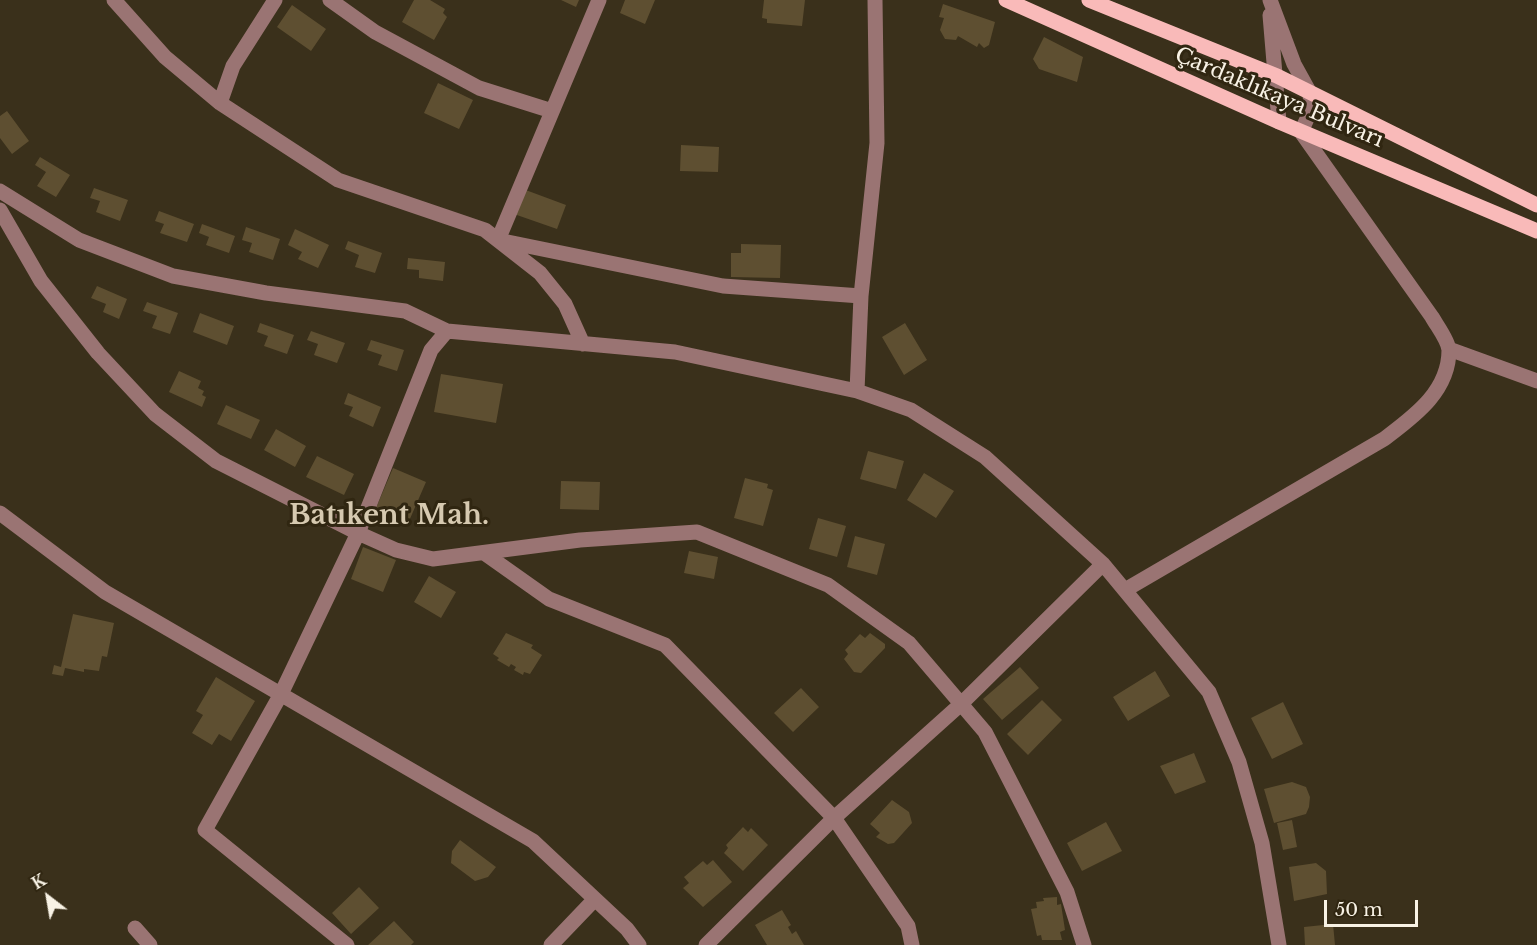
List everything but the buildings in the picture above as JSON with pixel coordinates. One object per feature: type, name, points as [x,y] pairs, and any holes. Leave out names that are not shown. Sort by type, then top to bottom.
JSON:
[{"type":"main road","name":"Çardaklıkaya Bulvarı","points":[[1006,0],[1301,132],[1537,231]]},
{"type":"main road","name":"Çardaklıkaya Bulvarı","points":[[1089,0],[1277,76],[1537,205]]},
{"type":"street","points":[[114,0],[165,57],[220,103],[338,180],[485,230],[540,273],[565,304],[583,344]]},
{"type":"street","points":[[220,103],[233,66],[275,0]]},
{"type":"street","points":[[330,0],[375,32],[479,88],[552,111]]},
{"type":"street","points":[[498,240],[599,0]]},
{"type":"street","points":[[857,391],[861,296],[877,143],[874,0]]},
{"type":"street","points":[[1269,0],[1279,122]]},
{"type":"street","points":[[1125,590],[1384,439],[1424,409],[1444,377],[1449,348],[1432,317],[1301,132],[1311,111],[1310,93],[1294,64],[1269,0]]},
{"type":"street","points":[[0,192],[79,240],[173,276],[266,293],[405,312],[447,331],[675,352],[857,391],[911,410],[985,457],[1103,564],[1209,692],[1239,762],[1259,833],[1278,945]]},
{"type":"street","points":[[0,210],[41,281],[98,353],[155,414],[216,461],[396,550],[433,559],[580,540],[697,532],[828,585],[909,643],[985,732],[1067,892],[1084,945]]},
{"type":"street","points":[[498,240],[723,286],[861,296]]},
{"type":"street","points":[[348,945],[205,830],[280,694],[358,532],[431,350],[447,331]]},
{"type":"street","points":[[1449,348],[1537,381]]},
{"type":"street","points":[[0,513],[105,592],[533,841],[627,929],[639,945]]},
{"type":"street","points":[[484,553],[549,599],[665,645],[834,818],[908,926],[912,945]]},
{"type":"street","points":[[706,945],[834,818],[961,704],[1103,564]]},
{"type":"street","points":[[551,945],[595,899]]},
{"type":"street","points":[[135,928],[150,945]]},
{"type":"district","name":"Batıkent Mah.","points":[[389,516]]}]
